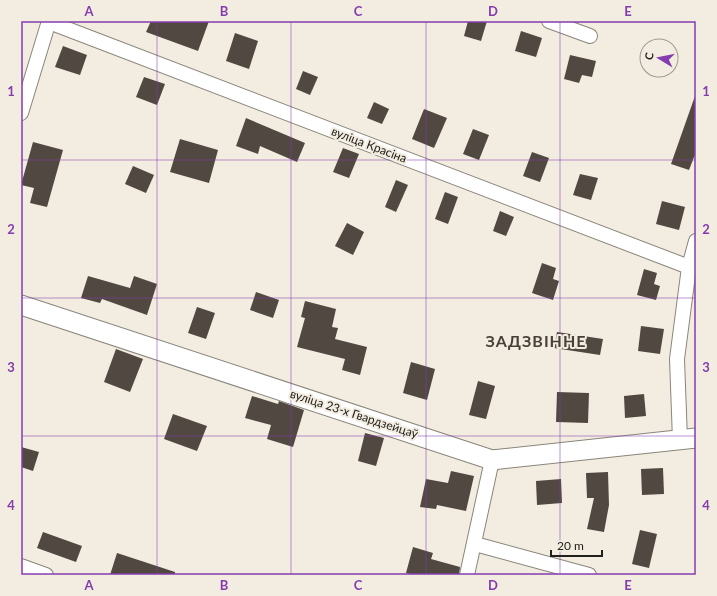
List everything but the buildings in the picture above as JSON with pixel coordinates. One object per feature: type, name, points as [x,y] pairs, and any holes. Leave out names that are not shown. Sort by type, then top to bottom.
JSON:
[{"type":"street","points":[[549,21],[590,36]]},
{"type":"street","points":[[21,113],[49,22]]},
{"type":"street","name":"вуліца Красіна","points":[[49,22],[689,267]]},
{"type":"street","points":[[688,439],[677,358],[689,267],[696,241]]},
{"type":"street","name":"вуліца 23-х Гвардзейцаў","points":[[21,305],[492,460],[688,439]]},
{"type":"street","points":[[467,575],[475,544],[492,460]]},
{"type":"street","points":[[475,544],[589,575]]},
{"type":"street","points":[[21,566],[46,575]]},
{"type":"district","name":"ЗАДЗВІННЕ","points":[[536,341]]}]
